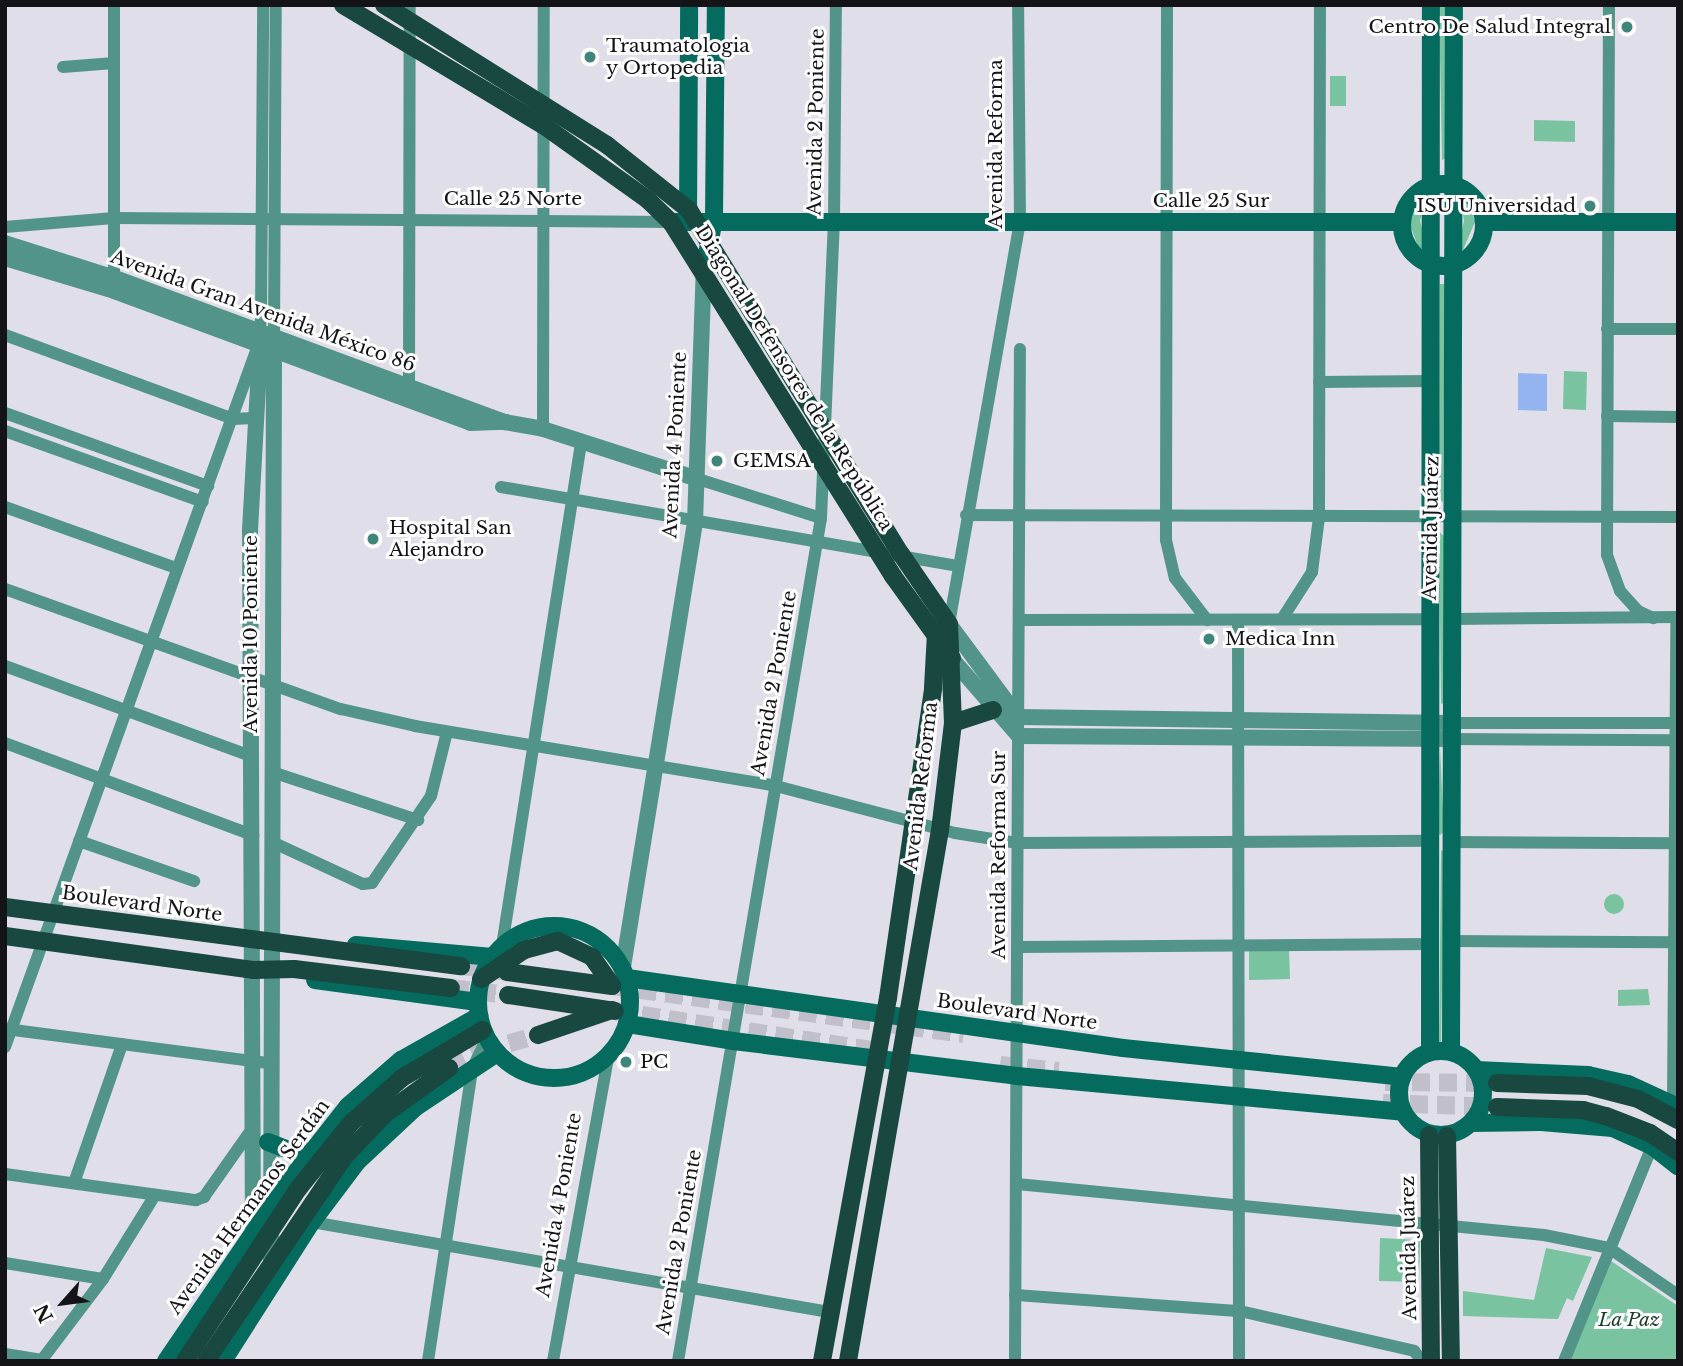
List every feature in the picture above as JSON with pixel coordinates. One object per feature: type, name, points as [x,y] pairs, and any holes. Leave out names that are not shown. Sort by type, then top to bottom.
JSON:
[{"type":"main road","name":"Diagonal Defensores de la República","points":[[343,5],[410,49],[543,125],[648,200],[692,219]]},
{"type":"main road","name":"Diagonal Defensores de la República","points":[[384,5],[410,14],[649,174],[692,219],[710,242],[936,608]]},
{"type":"main road","points":[[689,5],[692,219]]},
{"type":"main road","points":[[692,219],[716,5]]},
{"type":"main road","name":"Avenida Juárez","points":[[1430,1052],[1431,5]]},
{"type":"main road","name":"Avenida Juárez","points":[[1451,1052],[1454,5]]},
{"type":"main road","points":[[1431,184],[1454,185],[1475,199],[1484,222],[1479,244],[1454,265],[1431,265],[1412,253],[1401,222],[1408,201],[1431,184]]},
{"type":"main road","name":"Diagonal Defensores de la República","points":[[692,219],[686,243],[876,550],[943,631],[952,659]]},
{"type":"main road","name":"Calle 25 Norte","points":[[692,219],[1020,221]]},
{"type":"main road","name":"Calle 25 Sur","points":[[1020,221],[1401,222]]},
{"type":"main road","points":[[1484,222],[1678,222]]},
{"type":"main road","name":"Avenida 4 Poniente","points":[[704,269],[710,242]]},
{"type":"main road","name":"Avenida Reforma","points":[[822,1361],[877,1060],[943,631],[936,608]]},
{"type":"main road","name":"Avenida Reforma","points":[[848,1361],[940,830],[953,723],[952,659]]},
{"type":"main road","points":[[953,723],[993,710]]},
{"type":"main road","name":"Boulevard Norte","points":[[5,907],[461,966]]},
{"type":"main road","points":[[5,936],[271,972],[485,1028],[513,1066],[552,1078],[573,1076],[608,1056],[618,1015],[621,977],[599,941],[567,926],[532,929],[497,951],[481,979],[485,1028],[471,1069],[384,1133],[302,1223],[295,1247],[223,1361]]},
{"type":"main road","points":[[481,979],[524,950],[558,941],[592,957],[621,977]]},
{"type":"main road","name":"Boulevard Norte","points":[[272,942],[497,951]]},
{"type":"main road","points":[[271,972],[294,969],[451,988]]},
{"type":"main road","name":"Boulevard Norte","points":[[507,972],[621,977],[1241,1062],[1402,1077]]},
{"type":"main road","points":[[508,995],[618,1015],[733,1041],[877,1060],[1017,1076],[1403,1112]]},
{"type":"main road","points":[[538,1035],[618,1015]]},
{"type":"main road","points":[[186,1361],[271,1228],[331,1146],[371,1104],[442,1053],[485,1028]]},
{"type":"main road","name":"Avenida Hermanos Serdán","points":[[166,1361],[310,1152],[371,1083],[436,1038],[485,1028]]},
{"type":"main road","points":[[1676,1110],[1629,1084],[1588,1075],[1476,1070],[1451,1052],[1430,1052],[1415,1059],[1402,1077],[1398,1095],[1403,1112],[1411,1124],[1438,1135],[1472,1122],[1594,1124],[1652,1146],[1678,1167]]},
{"type":"main road","points":[[206,1361],[271,1263],[364,1134],[449,1068]]},
{"type":"main road","points":[[1472,1122],[1483,1097],[1476,1070]]},
{"type":"main road","points":[[1497,1083],[1598,1088],[1676,1110]]},
{"type":"main road","points":[[1497,1107],[1553,1108],[1606,1116],[1650,1133],[1678,1152]]},
{"type":"main road","name":"Avenida Juárez","points":[[1431,1361],[1430,1226],[1438,1135]]},
{"type":"main road","name":"Avenida Juárez","points":[[1438,1135],[1448,1226],[1451,1361]]},
{"type":"main road","points":[[268,1142],[292,1152],[310,1152]]},
{"type":"street","points":[[114,5],[114,284]]},
{"type":"street","name":"Avenida 10 Poniente","points":[[263,5],[269,219]]},
{"type":"street","name":"Avenida 10 Poniente","points":[[271,1263],[268,1063],[272,942],[272,772],[264,341],[276,5]]},
{"type":"street","points":[[543,429],[544,5]]},
{"type":"street","name":"Avenida 2 Poniente","points":[[678,1361],[821,518],[826,466],[834,221],[836,5]]},
{"type":"street","name":"Avenida Reforma","points":[[943,631],[1020,221],[1018,5]]},
{"type":"street","points":[[1167,5],[1166,516],[1169,560],[1175,578],[1207,620]]},
{"type":"street","points":[[1282,619],[1312,572],[1319,517],[1320,5]]},
{"type":"street","points":[[1609,5],[1607,555],[1614,581],[1628,601],[1653,618]]},
{"type":"street","points":[[409,393],[410,14]]},
{"type":"street","points":[[63,67],[114,63]]},
{"type":"street","name":"Calle 25 Norte","points":[[5,227],[114,218],[692,219]]},
{"type":"street","name":"Avenida Gran Avenida México 86","points":[[5,243],[409,393],[470,423],[505,422],[543,429],[821,518]]},
{"type":"street","name":"Avenida Gran Avenida México 86","points":[[5,258],[114,284]]},
{"type":"street","name":"Avenida 4 Poniente","points":[[621,977],[695,522],[704,269]]},
{"type":"street","points":[[1608,329],[1678,329]]},
{"type":"street","points":[[5,335],[233,419],[253,418]]},
{"type":"street","points":[[5,1047],[8,1030],[44,941],[176,568],[264,341]]},
{"type":"street","name":"Avenida 10 Poniente","points":[[253,1255],[249,1133],[253,835],[249,678],[253,418],[264,341]]},
{"type":"street","name":"Avenida Reforma Sur","points":[[1015,1361],[1020,349]]},
{"type":"street","points":[[1319,382],[1431,381]]},
{"type":"street","points":[[5,413],[208,486]]},
{"type":"street","points":[[1607,416],[1678,416]]},
{"type":"street","points":[[5,430],[203,502]]},
{"type":"street","points":[[497,951],[581,443]]},
{"type":"street","points":[[501,487],[695,522],[901,554],[957,566]]},
{"type":"street","points":[[5,507],[176,568]]},
{"type":"street","points":[[966,515],[1678,517]]},
{"type":"street","points":[[5,589],[341,709],[447,732],[776,786],[913,820],[940,830],[1018,843],[1430,841]]},
{"type":"street","points":[[1451,619],[1677,617],[1676,1110]]},
{"type":"street","points":[[1019,620],[1431,620]]},
{"type":"street","points":[[1238,621],[1241,1062],[1239,1361]]},
{"type":"street","name":"Diagonal Defensores de la República","points":[[943,631],[1018,718]]},
{"type":"street","name":"Diagonal Defensores de la República","points":[[952,659],[1018,736]]},
{"type":"street","points":[[5,666],[251,756]]},
{"type":"street","points":[[1018,718],[1240,729],[1431,731],[1676,723]]},
{"type":"street","points":[[1018,736],[1240,729]]},
{"type":"street","points":[[1451,731],[1676,740]]},
{"type":"street","points":[[272,842],[363,884],[372,883],[418,820],[431,796],[447,732]]},
{"type":"street","points":[[5,743],[253,835]]},
{"type":"street","points":[[272,772],[418,820]]},
{"type":"street","points":[[79,841],[194,880]]},
{"type":"street","points":[[1451,842],[1676,843]]},
{"type":"street","points":[[1450,941],[1676,942]]},
{"type":"street","points":[[1019,947],[1240,943],[1430,944]]},
{"type":"street","points":[[8,1030],[268,1063]]},
{"type":"street","points":[[74,1183],[122,1044]]},
{"type":"street","name":"Avenida 4 Poniente","points":[[553,1361],[608,1056]]},
{"type":"street","points":[[428,1361],[448,1247],[471,1069]]},
{"type":"street","points":[[5,1174],[196,1200],[204,1197],[249,1133]]},
{"type":"street","points":[[1564,1361],[1652,1146]]},
{"type":"street","points":[[1017,1184],[1430,1226],[1499,1228],[1609,1248],[1678,1295]]},
{"type":"street","points":[[5,1354],[41,1360],[103,1279],[155,1195]]},
{"type":"street","points":[[302,1223],[692,1285],[829,1312]]},
{"type":"street","points":[[5,1263],[103,1279]]},
{"type":"street","points":[[1015,1295],[1240,1311],[1414,1351],[1422,1361]]},
{"type":"green space","points":[[1439,5],[1447,5],[1446,158],[1442,160]]},
{"type":"green space","points":[[1330,76],[1346,76],[1346,106],[1330,106]]},
{"type":"green space","points":[[1534,120],[1575,121],[1575,142],[1534,141]]},
{"type":"green space","points":[[1418,195],[1426,199],[1420,221],[1427,244],[1424,249],[1418,247],[1409,222]]},
{"type":"green space","points":[[1460,195],[1467,197],[1475,222],[1463,250],[1458,246],[1464,221]]},
{"type":"green space","points":[[1440,284],[1445,284],[1443,502],[1439,500]]},
{"type":"green space","points":[[1564,371],[1587,372],[1586,410],[1563,409]]},
{"type":"green space","points":[[1439,532],[1444,536],[1445,702],[1441,704]]},
{"type":"green space","points":[[1440,747],[1444,832],[1440,835],[1438,834]]},
{"type":"green space","points":[[1441,850],[1444,852],[1441,1046],[1439,1045]]},
{"type":"green space","points":[[1610,894],[1618,894],[1624,904],[1618,914],[1610,914],[1604,908],[1604,900]]},
{"type":"green space","points":[[1289,950],[1290,979],[1249,980],[1249,951]]},
{"type":"green space","points":[[1648,989],[1650,1005],[1618,1006],[1618,990]]},
{"type":"green space","points":[[1380,1238],[1420,1240],[1419,1282],[1379,1281]]},
{"type":"green space","points":[[1546,1248],[1592,1257],[1573,1301],[1567,1298],[1558,1319],[1463,1316],[1463,1291],[1534,1300]]},
{"type":"green space","name":"La Paz","points":[[1611,1261],[1678,1306],[1678,1361],[1569,1361]]},
{"type":"water","points":[[1518,373],[1547,374],[1547,411],[1518,410]]},
{"type":"tunnel","points":[[461,966],[504,971]]},
{"type":"tunnel","points":[[612,986],[964,1034]]},
{"type":"tunnel","points":[[451,988],[508,995]]},
{"type":"tunnel","points":[[615,1011],[878,1051]]},
{"type":"tunnel","points":[[449,1068],[483,1051],[538,1035]]},
{"type":"tunnel","points":[[1000,1065],[1059,1071]]},
{"type":"tunnel","points":[[1385,1082],[1497,1083]]},
{"type":"tunnel","points":[[1383,1103],[1497,1107]]},
{"type":"place","name":"Centro De Salud Integral","points":[[1627,27]]},
{"type":"place","name":"Traumatologia y Ortopedia","points":[[590,57]]},
{"type":"place","name":"ISU Universidad","points":[[1590,206]]},
{"type":"place","name":"GEMSA","points":[[717,461]]},
{"type":"place","name":"Hospital San Alejandro","points":[[373,539]]},
{"type":"place","name":"Medica Inn","points":[[1209,639]]},
{"type":"place","name":"PC","points":[[626,1062]]}]
